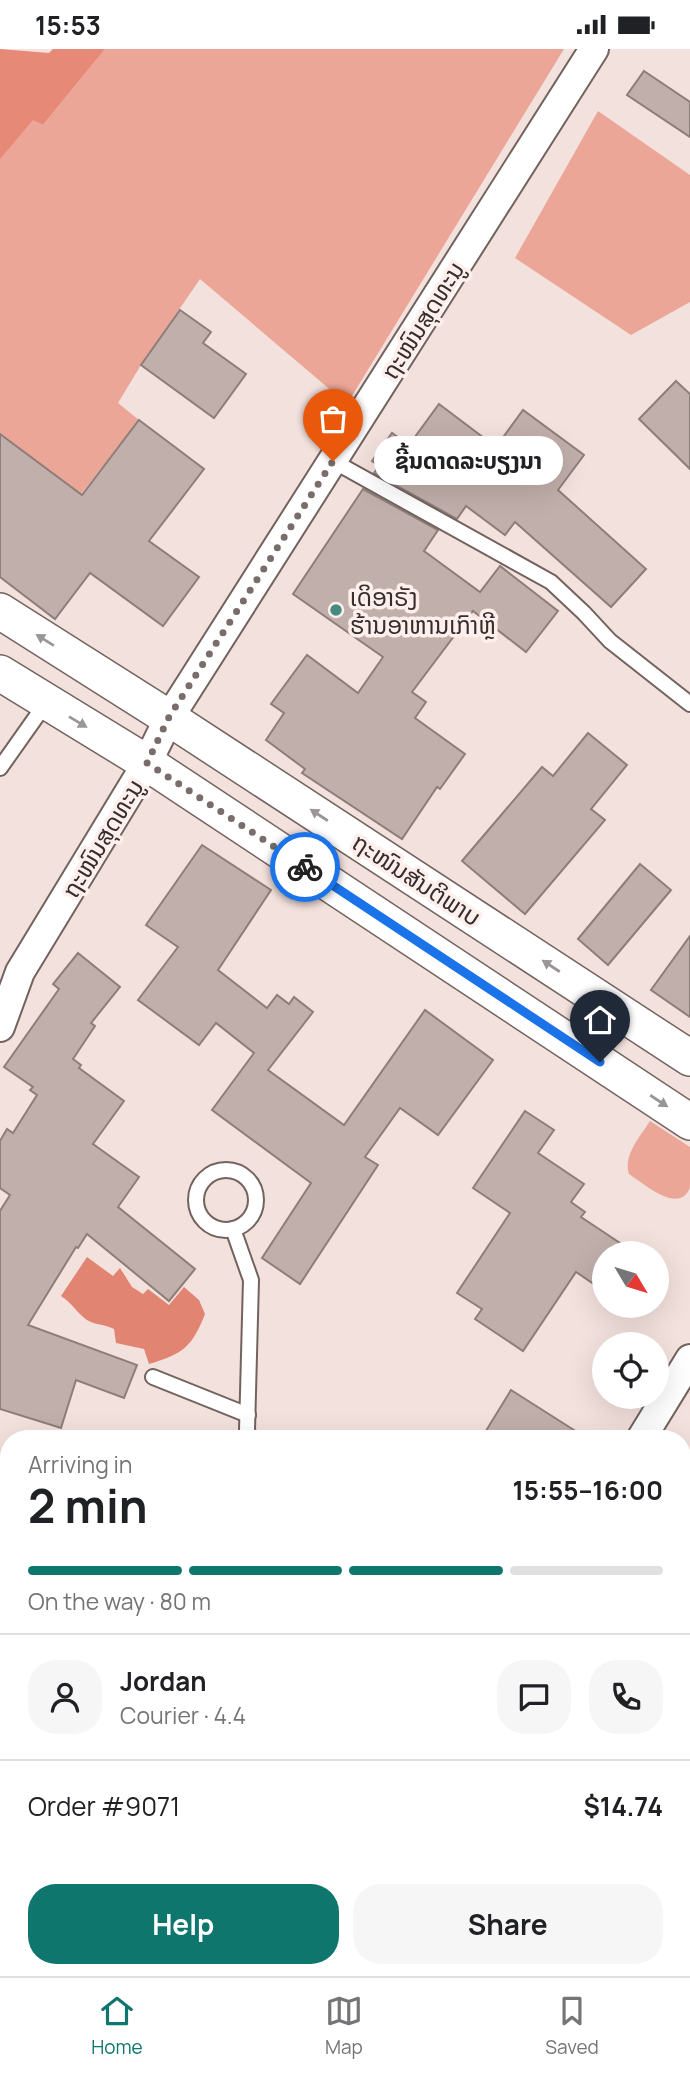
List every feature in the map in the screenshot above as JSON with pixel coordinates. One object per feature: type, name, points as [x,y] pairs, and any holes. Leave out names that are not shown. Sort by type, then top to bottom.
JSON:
[{"type":"street","name":"ຖະໜົນສຸດທະນູ","points":[[0,1027],[20,972],[147,763],[169,717],[594,49]]},
{"type":"street","name":"ຖະໜົນສັນຕິພາບ","points":[[0,611],[169,717],[690,1058]]},
{"type":"street","points":[[0,673],[147,763],[690,1122]]},
{"type":"street","points":[[647,1430],[690,1359]]},
{"type":"lane","points":[[333,461],[551,582],[610,641],[690,704]]},
{"type":"lane","points":[[0,768],[46,703]]},
{"type":"lane","points":[[222,1170],[242,1174],[250,1181],[256,1199],[250,1218],[233,1229],[207,1223],[197,1207],[196,1197],[204,1179],[222,1170]]},
{"type":"lane","points":[[233,1229],[251,1280],[247,1430]]},
{"type":"lane","points":[[153,1377],[248,1415]]},
{"type":"shaded area","points":[[0,49],[49,53],[53,49],[105,49],[43,125],[33,120],[0,159]]},
{"type":"shaded area","points":[[105,49],[564,49],[347,404],[200,279],[118,403],[139,420],[81,494],[0,434],[0,122],[13,107],[43,125]]},
{"type":"shaded area","points":[[598,111],[690,175],[690,302],[631,335],[515,258]]},
{"type":"shaded area","points":[[650,1121],[690,1147],[690,1187],[685,1195],[678,1198],[661,1195],[629,1174],[630,1153]]},
{"type":"shaded area","points":[[87,1257],[113,1276],[120,1268],[132,1287],[143,1294],[148,1289],[169,1305],[184,1287],[199,1300],[205,1314],[191,1342],[170,1357],[149,1364],[144,1349],[116,1343],[114,1329],[90,1322],[83,1317],[61,1296]]},
{"type":"building","points":[[644,71],[690,102],[690,137],[627,95]]},
{"type":"building","points":[[180,310],[211,332],[203,343],[246,374],[214,418],[141,365]]},
{"type":"building","points":[[676,381],[690,394],[690,469],[639,419]]},
{"type":"building","points":[[439,404],[496,447],[523,410],[584,455],[558,490],[646,569],[611,607],[515,522],[505,535],[466,506],[457,519],[374,473],[379,466],[372,461],[392,433],[409,445]]},
{"type":"building","points":[[139,420],[204,469],[149,541],[199,577],[163,626],[90,573],[55,619],[0,577],[0,434],[82,495]]},
{"type":"building","points":[[363,489],[438,530],[424,551],[480,592],[500,566],[558,611],[526,652],[473,611],[412,692],[426,702],[415,718],[465,754],[440,789],[437,787],[402,839],[302,773],[305,769],[266,740],[284,713],[271,704],[307,655],[358,693],[383,657],[293,594]]},
{"type":"building","points":[[588,733],[627,765],[591,809],[605,820],[525,914],[462,861],[542,767],[553,776]]},
{"type":"building","points":[[202,845],[271,890],[218,970],[267,1008],[277,995],[289,1004],[294,997],[313,1012],[268,1070],[344,1125],[425,1010],[493,1060],[438,1135],[400,1108],[365,1157],[378,1165],[300,1284],[262,1258],[311,1183],[212,1110],[254,1053],[216,1023],[199,1045],[138,1000],[178,947],[146,925]]},
{"type":"building","points":[[640,864],[671,890],[608,965],[578,939]]},
{"type":"building","points":[[690,936],[690,1017],[651,990]]},
{"type":"building","points":[[78,953],[120,987],[91,1023],[95,1026],[73,1059],[81,1065],[79,1068],[124,1101],[93,1144],[139,1177],[118,1207],[195,1269],[169,1301],[87,1234],[78,1248],[76,1247],[28,1325],[137,1365],[124,1398],[76,1380],[61,1428],[0,1409],[0,1211],[10,1195],[0,1188],[0,1141],[7,1129],[13,1133],[37,1095],[30,1090],[33,1087],[4,1067],[59,989],[53,984]]},
{"type":"building","points":[[525,1111],[554,1130],[538,1153],[584,1184],[571,1202],[585,1212],[581,1217],[617,1241],[592,1241],[592,1283],[576,1272],[523,1351],[475,1319],[482,1309],[457,1293],[510,1213],[473,1188]]},
{"type":"building","points":[[511,1390],[574,1430],[487,1430]]},
{"type":"way so far","points":[[305,867],[147,763],[169,717],[333,461]]},
{"type":"place","name":"ຊີ້ນດາດລະບຽງນາ","points":[[333,461]]},
{"type":"place","name":"ເດິອາຣັງ ຮ້ານອາຫານເກົາຫຼີ","points":[[336,610]]},
{"type":"route","points":[[305,867],[600,1062]]}]
